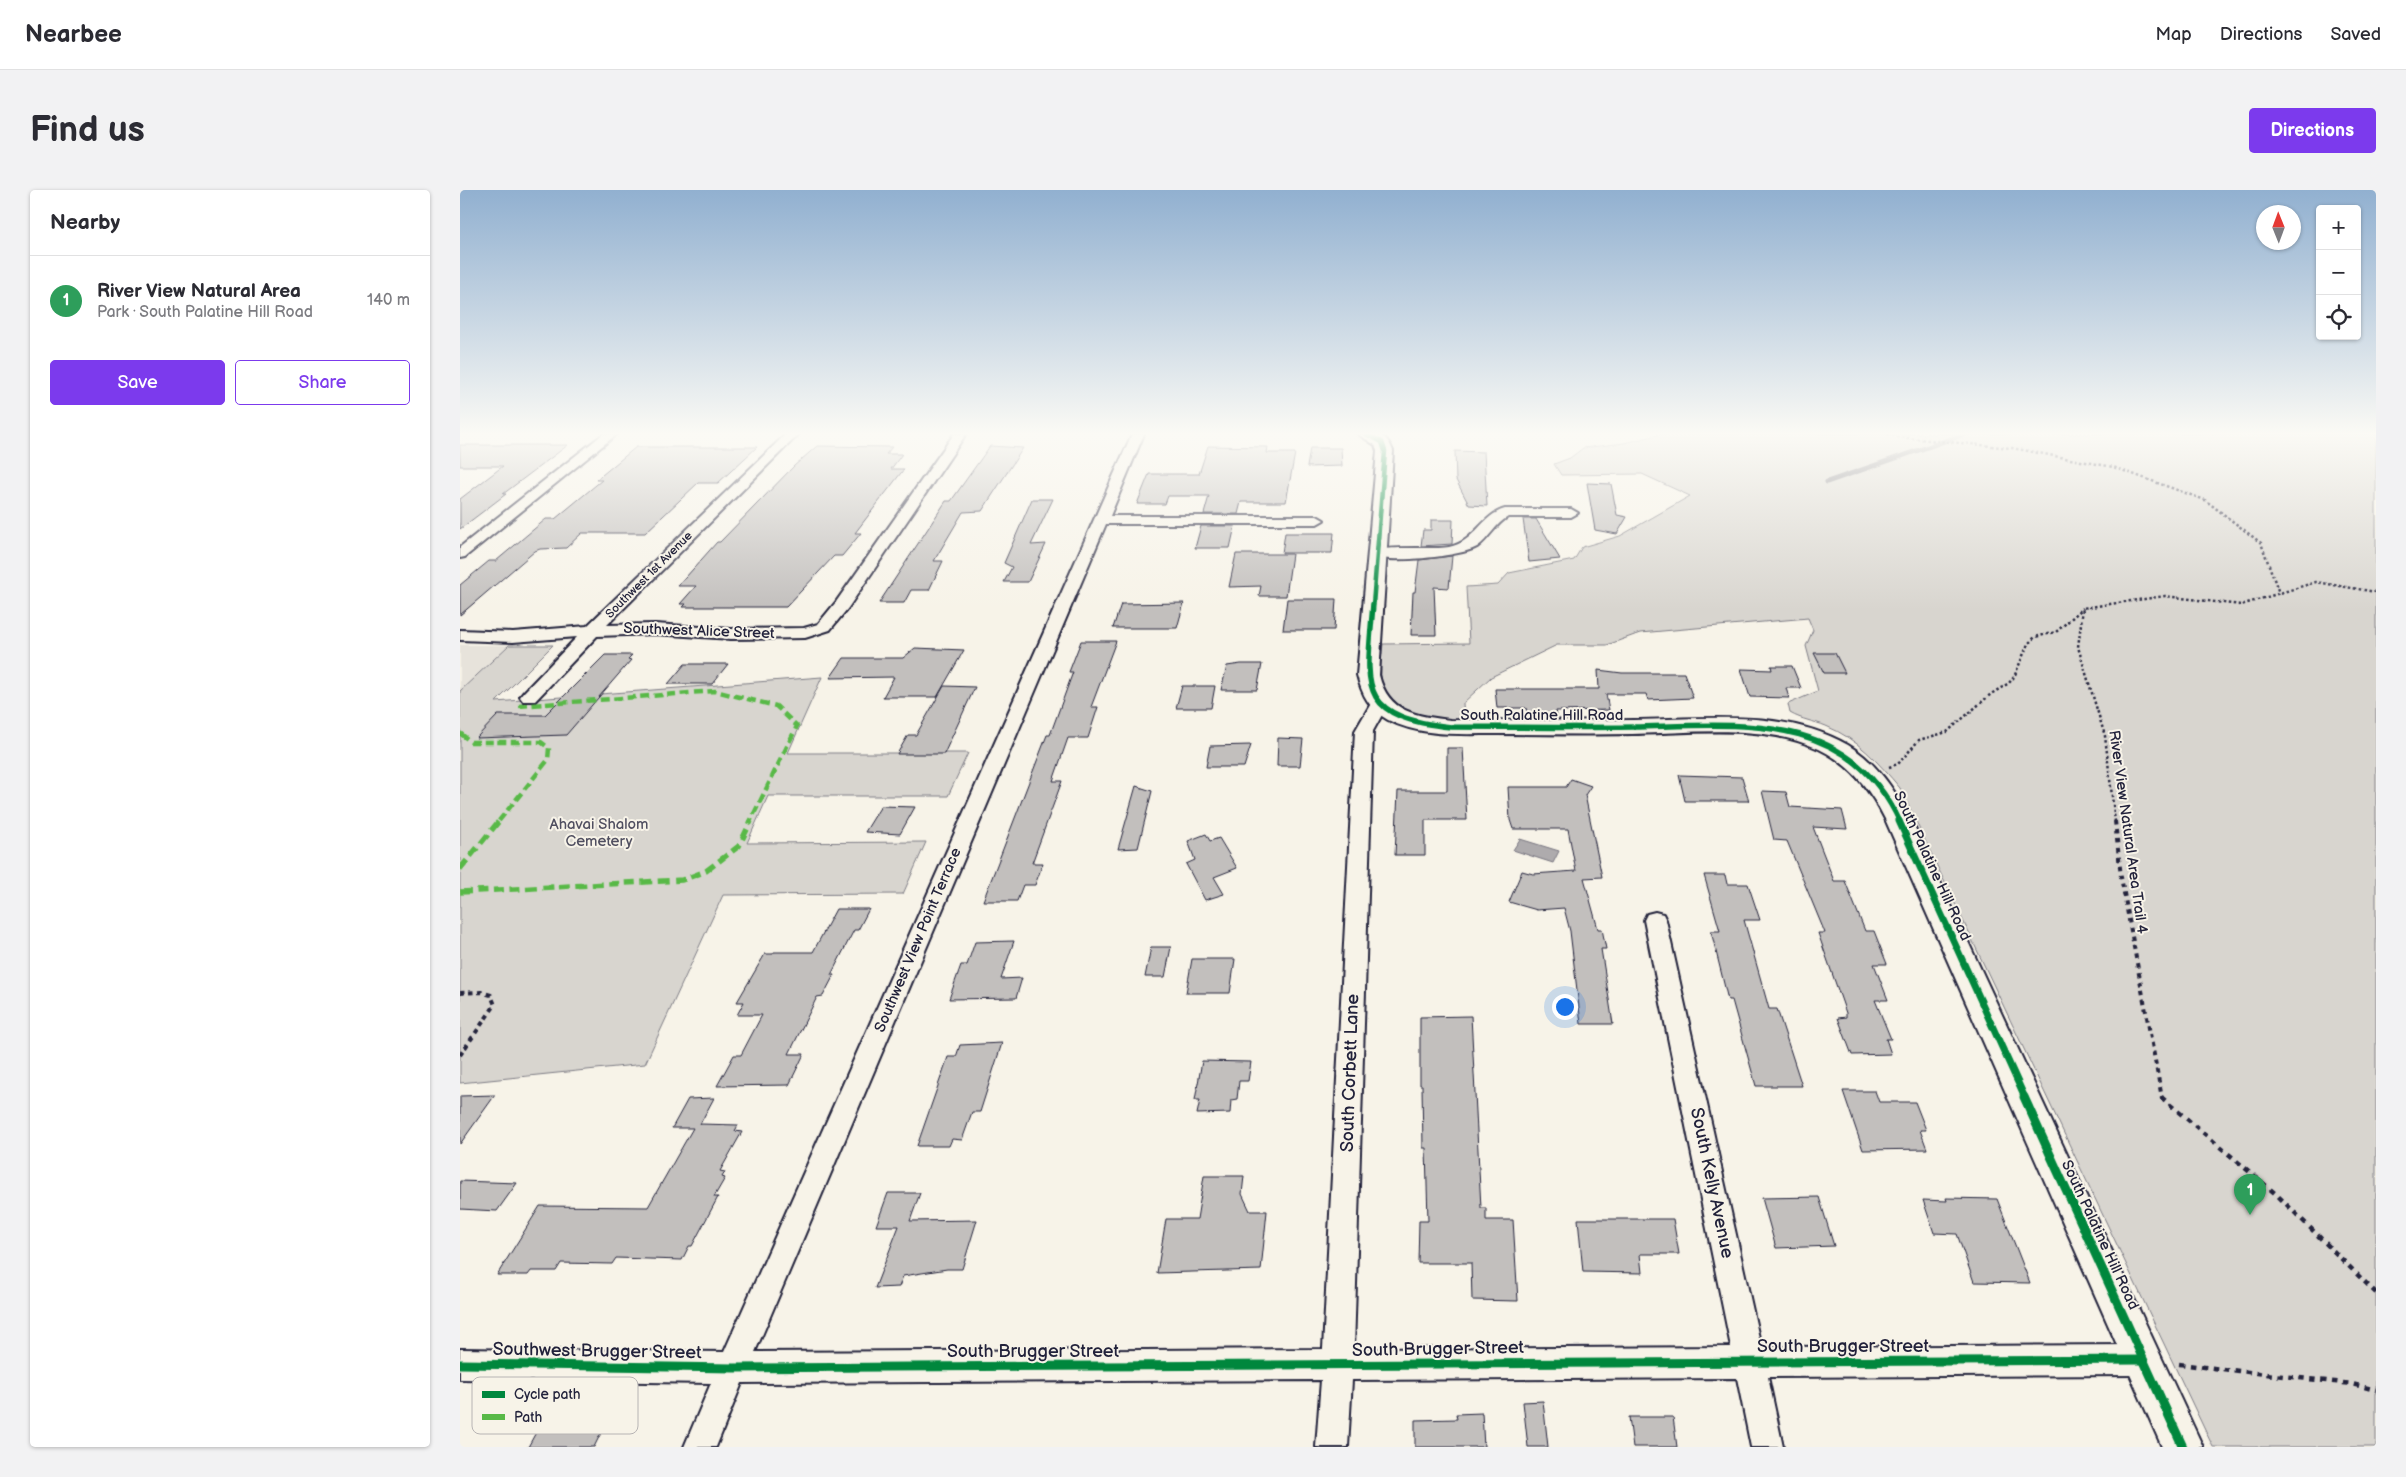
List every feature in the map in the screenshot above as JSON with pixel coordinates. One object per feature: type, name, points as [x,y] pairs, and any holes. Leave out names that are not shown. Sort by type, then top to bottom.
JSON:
[{"type":"street","points":[[460,554],[537,493]]},
{"type":"street","name":"Southwest 1st Avenue","points":[[529,697],[733,493]]},
{"type":"street","name":"Southwest Alice Street","points":[[460,635],[513,637],[594,630],[655,629],[760,634],[805,633],[817,630],[824,627],[842,605],[920,493]]},
{"type":"street","name":"Southwest View Point Terrace","points":[[700,1447],[1112,493]]},
{"type":"street","points":[[1379,704],[1369,684],[1368,675],[1382,493]]},
{"type":"street","points":[[1378,553],[1442,552],[1463,548],[1472,544],[1496,518],[1505,513],[1571,513]]},
{"type":"street","points":[[1100,520],[1317,520]]},
{"type":"street","name":"South Palatine Hill Road","points":[[1379,704],[1406,719],[1427,725],[1451,727],[1723,726],[1776,730],[1805,736],[1828,744],[1864,769],[1880,786],[1898,819],[2182,1447]]},
{"type":"street","name":"South Corbett Lane","points":[[1332,1447],[1364,731],[1379,704]]},
{"type":"street","name":"South Kelly Avenue","points":[[1655,920],[1767,1447]]},
{"type":"street","name":"South Brugger Street","points":[[734,1368],[2143,1360]]},
{"type":"street","name":"Southwest Brugger Street","points":[[460,1364],[734,1368]]},
{"type":"path","points":[[2185,493],[2206,500],[2261,543],[2278,593]]},
{"type":"path","points":[[1864,769],[1887,768],[1898,764],[1919,740],[1947,732],[1991,694],[2009,683],[2014,677],[2028,644],[2035,637],[2056,632],[2083,608],[2165,596],[2240,605],[2316,582],[2376,592]]},
{"type":"path","points":[[460,993],[481,992],[491,995],[495,1005],[460,1055]]},
{"type":"path","points":[[2143,1360],[2352,1384],[2376,1390]]},
{"type":"shaded area","points":[[460,645],[509,645],[460,691]]},
{"type":"shaded area","points":[[1520,839],[1559,851],[1553,863],[1513,850]]},
{"type":"green space","points":[[1683,493],[2376,493],[2376,1447],[2213,1447],[1900,788],[1858,744],[1837,731],[1790,713],[1788,704],[1818,691],[1806,646],[1813,630],[1808,618],[1640,633],[1607,645],[1557,645],[1491,677],[1463,703],[1464,722],[1424,717],[1400,708],[1391,700],[1384,689],[1381,675],[1383,644],[1469,643],[1466,587],[1498,585],[1509,573],[1574,560],[1582,547],[1620,536],[1690,496]]},
{"type":"green space","name":"Ahavai Shalom Cemetery","points":[[509,645],[553,645],[496,702],[822,677],[788,753],[968,753],[948,796],[768,796],[747,843],[926,842],[903,894],[723,895],[645,1064],[460,1083],[460,691]]},
{"type":"building","points":[[468,493],[506,494],[460,529],[460,499]]},
{"type":"building","points":[[587,493],[688,493],[645,533],[582,533],[566,548],[540,549],[535,551],[460,615],[460,585],[489,561],[496,561],[546,519],[555,519]]},
{"type":"building","points":[[768,493],[886,493],[855,533],[861,533],[842,556],[834,556],[786,607],[683,607],[686,604],[680,604],[696,586],[678,586],[717,542],[720,542]]},
{"type":"building","points":[[957,493],[994,493],[982,511],[963,512],[934,561],[943,561],[929,590],[911,590],[904,603],[879,603],[946,501],[951,501]]},
{"type":"building","points":[[1142,493],[1288,493],[1286,502],[1241,502],[1238,514],[1204,514],[1209,496],[1168,496],[1165,504],[1137,504]]},
{"type":"building","points":[[1463,493],[1486,493],[1487,506],[1469,505]]},
{"type":"building","points":[[1589,493],[1613,493],[1617,515],[1627,517],[1617,534],[1595,530]]},
{"type":"building","points":[[1032,499],[1053,499],[1031,545],[1046,544],[1028,582],[1004,582],[1012,567],[1004,563]]},
{"type":"building","points":[[1523,519],[1536,519],[1560,559],[1529,562]]},
{"type":"building","points":[[1431,520],[1453,520],[1452,544],[1421,546],[1423,530],[1431,530]]},
{"type":"building","points":[[1201,526],[1235,526],[1230,548],[1195,548]]},
{"type":"building","points":[[1285,533],[1334,533],[1332,553],[1282,553]]},
{"type":"building","points":[[1236,554],[1292,554],[1286,596],[1259,596],[1261,586],[1229,587]]},
{"type":"building","points":[[1452,556],[1449,588],[1434,587],[1436,635],[1411,635],[1413,592],[1415,592],[1419,560]]},
{"type":"building","points":[[1287,599],[1336,599],[1334,630],[1283,630]]},
{"type":"building","points":[[1184,603],[1177,628],[1113,628],[1121,604]]},
{"type":"building","points":[[1081,641],[1116,641],[1091,707],[1098,707],[1088,738],[1068,738],[1053,781],[1062,781],[1032,863],[1043,863],[1035,885],[1023,885],[1017,901],[983,901],[1047,735],[1050,735],[1073,672],[1069,672]]},
{"type":"building","points":[[915,648],[964,650],[937,697],[883,697],[894,677],[830,678],[844,658],[903,658]]},
{"type":"building","points":[[1814,653],[1835,653],[1845,673],[1824,673]]},
{"type":"building","points":[[605,655],[632,655],[628,659],[631,660],[566,735],[476,738],[498,715],[545,715]]},
{"type":"building","points":[[685,664],[728,664],[712,684],[668,684]]},
{"type":"building","points":[[1262,664],[1257,690],[1221,690],[1227,666]]},
{"type":"building","points":[[1771,666],[1792,666],[1801,688],[1786,688],[1789,698],[1750,697],[1741,669],[1772,670]]},
{"type":"building","points":[[1598,670],[1622,673],[1684,673],[1693,698],[1648,700],[1646,694],[1606,694],[1609,710],[1556,711],[1557,716],[1528,716],[1526,708],[1497,708],[1495,689],[1599,689]]},
{"type":"building","points":[[944,686],[975,687],[944,754],[897,754],[908,735],[916,735]]},
{"type":"building","points":[[1182,686],[1215,686],[1211,708],[1176,708]]},
{"type":"building","points":[[1278,738],[1303,739],[1300,766],[1277,766]]},
{"type":"building","points":[[1251,745],[1244,767],[1206,767],[1210,746]]},
{"type":"building","points":[[1447,748],[1463,748],[1467,820],[1425,820],[1425,855],[1395,855],[1398,791],[1447,791]]},
{"type":"building","points":[[1679,775],[1742,777],[1749,801],[1685,801]]},
{"type":"building","points":[[1571,779],[1591,786],[1585,795],[1602,877],[1584,878],[1598,929],[1602,929],[1606,949],[1601,949],[1613,1024],[1581,1024],[1570,931],[1564,908],[1537,910],[1509,902],[1522,871],[1533,874],[1576,871],[1568,829],[1513,829],[1510,820],[1508,787],[1566,787]]},
{"type":"building","points":[[1136,786],[1152,791],[1138,848],[1118,849]]},
{"type":"building","points":[[1762,791],[1786,792],[1790,807],[1842,810],[1847,829],[1813,827],[1834,881],[1845,881],[1865,931],[1874,931],[1887,964],[1874,964],[1888,1000],[1875,1000],[1891,1039],[1886,1039],[1891,1054],[1852,1055],[1838,1018],[1846,1017],[1846,1013],[1818,933],[1825,933],[1787,841],[1774,840]]},
{"type":"building","points":[[881,806],[915,807],[900,834],[865,832]]},
{"type":"building","points":[[1206,834],[1210,841],[1219,838],[1237,868],[1214,877],[1224,894],[1205,900],[1186,864],[1195,860],[1188,841]]},
{"type":"building","points":[[1704,875],[1725,875],[1727,884],[1748,884],[1760,920],[1744,920],[1769,1009],[1777,1009],[1802,1086],[1756,1086],[1732,1000],[1728,1000],[1711,931],[1720,931]]},
{"type":"building","points":[[836,909],[869,909],[858,930],[854,930],[831,975],[834,975],[823,996],[817,997],[789,1054],[804,1054],[789,1085],[717,1086],[734,1055],[741,1055],[762,1015],[737,1015],[744,1002],[737,1002],[765,954],[773,954],[774,952],[813,952]]},
{"type":"building","points":[[1014,941],[1001,979],[1022,978],[1016,998],[949,999],[961,965],[967,965],[975,942]]},
{"type":"building","points":[[1151,947],[1171,947],[1165,977],[1145,977]]},
{"type":"building","points":[[1192,959],[1235,959],[1230,993],[1186,993]]},
{"type":"building","points":[[1471,1016],[1481,1208],[1486,1208],[1486,1220],[1513,1220],[1518,1301],[1472,1300],[1471,1263],[1418,1263],[1419,1221],[1428,1221],[1426,1148],[1423,1148],[1422,1085],[1420,1085],[1420,1017]]},
{"type":"building","points":[[1002,1043],[980,1112],[972,1112],[962,1140],[952,1139],[949,1146],[917,1146],[948,1057],[956,1057],[960,1045]]},
{"type":"building","points":[[1202,1061],[1251,1062],[1248,1081],[1239,1081],[1237,1099],[1231,1100],[1230,1113],[1197,1114],[1200,1100],[1195,1100]]},
{"type":"building","points":[[1843,1091],[1875,1091],[1879,1102],[1915,1102],[1926,1130],[1920,1130],[1927,1149],[1863,1150]]},
{"type":"building","points":[[495,1095],[460,1144],[460,1096]]},
{"type":"building","points":[[714,1098],[700,1124],[738,1125],[735,1131],[742,1132],[720,1171],[725,1172],[722,1177],[725,1178],[714,1197],[718,1197],[692,1246],[689,1246],[682,1260],[616,1258],[612,1264],[561,1263],[556,1271],[531,1271],[528,1275],[497,1275],[540,1206],[648,1207],[693,1128],[672,1128],[688,1099]]},
{"type":"building","points":[[1204,1176],[1244,1176],[1242,1194],[1250,1211],[1267,1211],[1261,1270],[1157,1273],[1166,1219],[1197,1219]]},
{"type":"building","points":[[460,1181],[517,1183],[497,1211],[460,1209]]},
{"type":"building","points":[[888,1193],[920,1193],[910,1221],[977,1220],[962,1269],[947,1269],[903,1276],[899,1287],[875,1288],[899,1226],[876,1226]]},
{"type":"building","points":[[1819,1197],[1834,1246],[1776,1248],[1762,1198]]},
{"type":"building","points":[[1946,1198],[1997,1199],[2030,1283],[1974,1282],[1957,1234],[1934,1233],[1923,1200],[1947,1201]]},
{"type":"building","points":[[1578,1219],[1673,1219],[1679,1254],[1640,1254],[1642,1273],[1583,1272]]},
{"type":"building","points":[[1543,1401],[1548,1447],[1528,1447],[1523,1402]]},
{"type":"building","points":[[1482,1413],[1484,1447],[1415,1447],[1415,1420],[1457,1419],[1456,1414]]},
{"type":"building","points":[[1629,1417],[1673,1417],[1677,1447],[1633,1447]]},
{"type":"building","points":[[535,1434],[600,1434],[594,1447],[528,1447]]},
{"type":"marked path","points":[[460,892],[682,880],[706,871],[739,846],[797,726],[776,706],[715,691],[519,706]]},
{"type":"marked path","points":[[460,733],[471,742],[541,742],[549,748],[548,760],[460,869]]},
{"type":"cycle path","points":[[1382,493],[1368,675],[1371,689],[1378,700],[1398,716],[1424,724],[1451,727],[1756,726],[1805,735],[1827,744],[1851,758],[1877,784],[1898,819],[2183,1447]]},
{"type":"cycle path","points":[[460,1364],[734,1368],[2143,1360]]},
{"type":"place","name":"River View Natural Area","points":[[2250,1215]]}]
